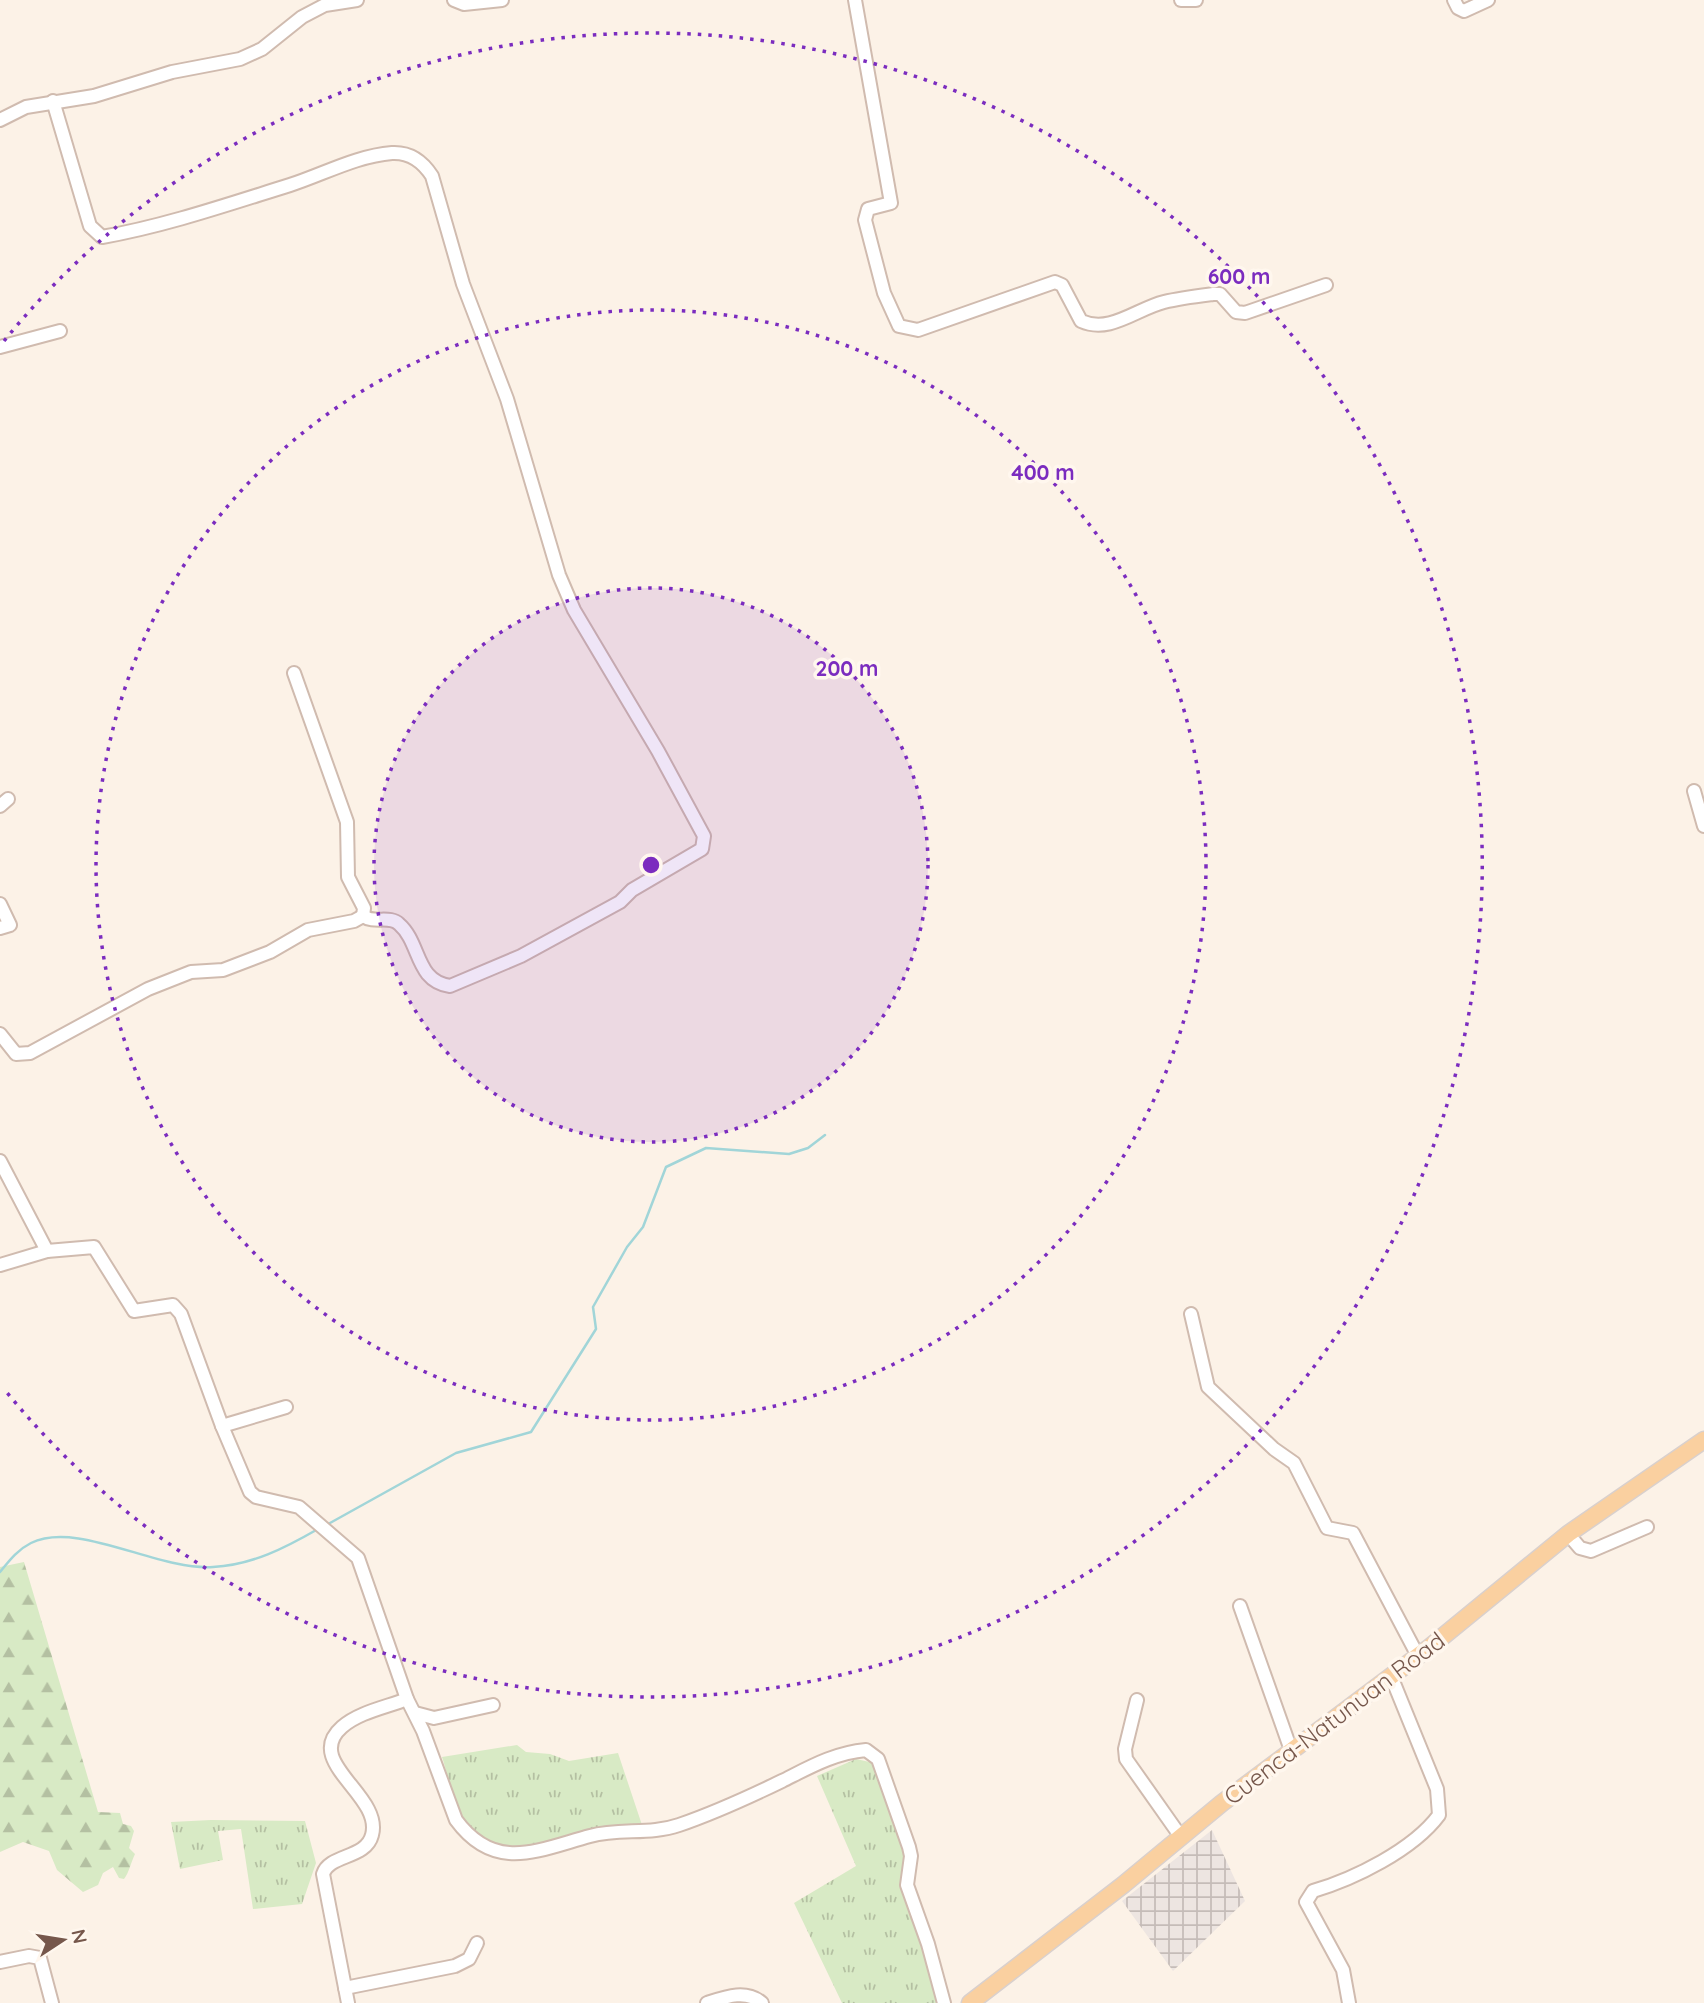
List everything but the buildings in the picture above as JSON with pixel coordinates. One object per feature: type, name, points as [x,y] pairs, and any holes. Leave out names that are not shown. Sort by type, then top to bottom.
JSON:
[{"type":"main road","name":"Cuenca-Natunuan Road","points":[[970,2003],[1418,1656],[1568,1534],[1704,1440]]},
{"type":"street","points":[[0,120],[26,107],[94,96],[172,72],[240,59],[262,49],[302,17],[326,5],[357,0]]},
{"type":"street","points":[[454,0],[464,4],[502,0]]},
{"type":"street","points":[[855,0],[891,203],[868,209],[865,220],[884,293],[899,326],[918,330],[1055,282],[1062,285],[1081,321],[1092,326],[1119,321],[1163,302],[1213,294],[1220,294],[1236,312],[1245,313],[1326,285]]},
{"type":"street","points":[[1181,0],[1196,0]]},
{"type":"street","points":[[1454,0],[1458,8],[1464,11],[1488,0]]},
{"type":"street","points":[[53,101],[90,226],[102,237],[292,185],[352,161],[395,153],[414,157],[425,166],[432,176],[463,284],[507,399],[559,575],[574,610],[658,751],[704,836],[702,849],[632,890],[620,902],[521,956],[450,986],[441,985],[422,968],[401,925],[394,920],[373,922],[363,916]]},
{"type":"street","points":[[0,348],[60,331]]},
{"type":"street","points":[[294,674],[347,822],[348,877],[364,908],[363,916]]},
{"type":"street","points":[[1694,791],[1704,826]]},
{"type":"street","points":[[0,904],[10,926],[0,928]]},
{"type":"street","points":[[0,1034],[16,1054],[30,1053],[148,989],[191,972],[223,970],[270,952],[308,930],[354,921],[363,916]]},
{"type":"street","points":[[0,1161],[47,1251]]},
{"type":"street","points":[[0,1265],[47,1251],[96,1248],[134,1311],[173,1305],[181,1314],[222,1426],[250,1492],[256,1497],[299,1507],[358,1558],[407,1699],[415,1713],[456,1820],[465,1832],[485,1847],[506,1854],[530,1854],[605,1833],[669,1829],[736,1802],[813,1763],[850,1752],[866,1751],[874,1755],[909,1847],[911,1856],[907,1885],[928,1944],[944,2003]]},
{"type":"street","points":[[1191,1314],[1209,1387],[1274,1449],[1294,1463],[1326,1528],[1353,1533],[1418,1656]]},
{"type":"street","points":[[222,1426],[286,1407]]},
{"type":"street","points":[[1568,1534],[1580,1548],[1591,1551],[1647,1527]]},
{"type":"street","points":[[1240,1606],[1292,1753]]},
{"type":"street","points":[[1349,2003],[1343,1970],[1306,1902],[1313,1891],[1345,1881],[1426,1832],[1439,1815],[1437,1789],[1391,1676]]},
{"type":"street","points":[[348,2003],[323,1874],[329,1866],[367,1846],[372,1836],[373,1818],[369,1806],[343,1779],[333,1758],[332,1746],[341,1728],[351,1721],[407,1699]]},
{"type":"street","points":[[1138,1700],[1125,1749],[1126,1759],[1181,1837]]},
{"type":"street","points":[[415,1713],[434,1718],[493,1705]]},
{"type":"street","points":[[345,1988],[455,1966],[469,1959],[477,1943]]},
{"type":"street","points":[[0,1962],[29,1956],[40,1958],[52,2003]]},
{"type":"street","points":[[706,2003],[741,1995],[755,1997],[762,2003]]},
{"type":"shaded area","points":[[1212,1830],[1245,1901],[1173,1971],[1122,1901]]},
{"type":"green space","points":[[24,1562],[98,1812],[120,1813],[123,1824],[131,1826],[134,1831],[129,1848],[135,1854],[124,1879],[119,1878],[113,1867],[103,1873],[98,1885],[83,1892],[57,1870],[49,1851],[23,1842],[0,1852],[0,1567]]},
{"type":"green space","points":[[517,1745],[526,1752],[550,1754],[569,1761],[618,1753],[642,1825],[574,1844],[548,1848],[501,1848],[481,1839],[460,1818],[442,1757]]},
{"type":"green space","points":[[856,1759],[874,1763],[910,1857],[903,1873],[945,2003],[842,2003],[794,1903],[856,1866],[817,1776]]},
{"type":"green space","points":[[305,1821],[316,1863],[302,1904],[253,1909],[241,1829],[218,1831],[223,1860],[180,1869],[171,1822]]},
{"type":"waterway","points":[[330,1523],[456,1453],[531,1432],[596,1329],[593,1307],[627,1247],[643,1227],[666,1167],[706,1148],[789,1154],[808,1148],[825,1135]]},
{"type":"waterway","points":[[0,1572],[26,1546],[50,1538],[95,1542],[168,1562],[213,1567],[241,1563],[268,1554],[318,1529]]}]
